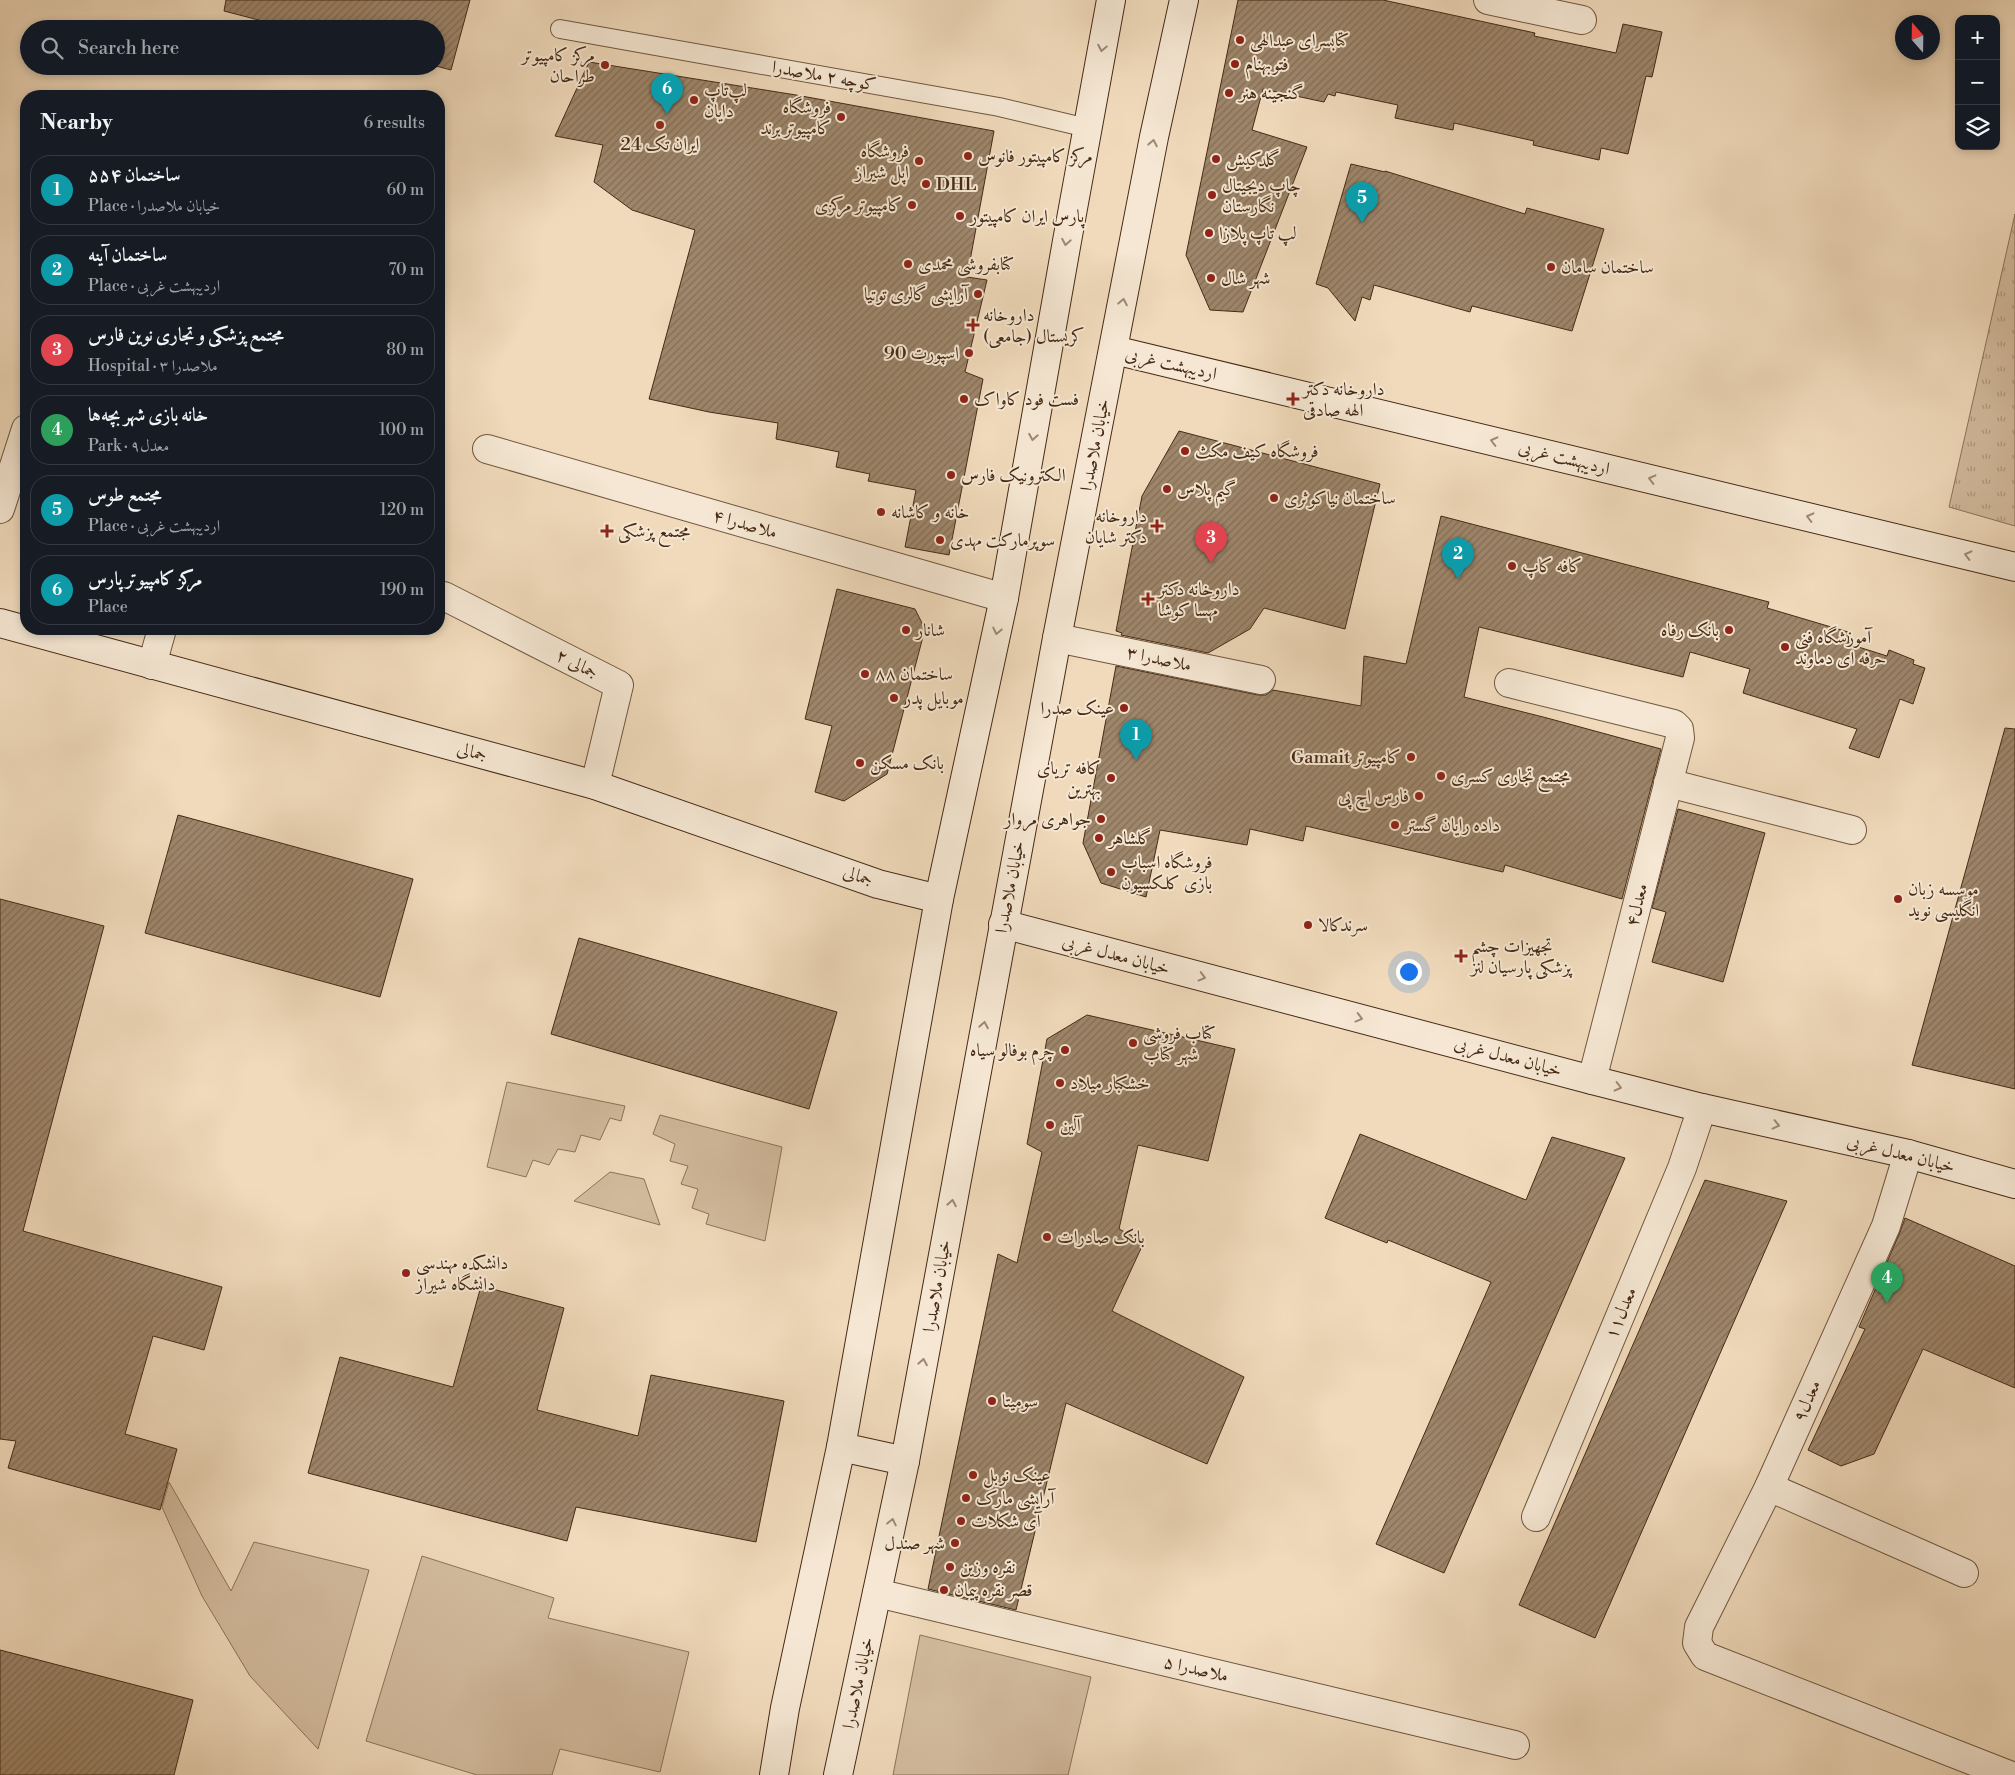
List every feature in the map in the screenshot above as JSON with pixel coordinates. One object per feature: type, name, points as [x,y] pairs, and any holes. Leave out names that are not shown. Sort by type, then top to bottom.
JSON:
[{"type":"street","points":[[774,1775],[784,1708],[840,1447],[939,898],[1004,598],[1111,0]]},
{"type":"street","name":"خیابان ملاصدرا","points":[[838,1775],[905,1461],[1002,924],[1056,638],[1114,350],[1154,137],[1184,0]]},
{"type":"street","points":[[1488,0],[1582,20]]},
{"type":"street","name":"اردیبهشت غربی","points":[[1114,350],[2015,567]]},
{"type":"street","points":[[0,509],[20,447]]},
{"type":"street","name":"۴ ملاصدرا","points":[[487,449],[1004,598]]},
{"type":"street","name":"۲ جمالی","points":[[445,597],[619,685],[596,786]]},
{"type":"street","name":"جمالی","points":[[0,623],[20,629]]},
{"type":"street","name":"جمالی","points":[[43,635],[596,786],[878,884],[939,898]]},
{"type":"street","points":[[152,665],[160,635]]},
{"type":"street","name":"۳ ملاصدرا","points":[[1056,638],[1261,680]]},
{"type":"street","name":"معدل۴","points":[[1509,683],[1674,724],[1679,729],[1680,738],[1592,1080]]},
{"type":"street","points":[[1668,783],[1852,830]]},
{"type":"street","name":"خیابان معدل غربی","points":[[1002,924],[1592,1080],[1702,1108],[1908,1154],[2015,1184]]},
{"type":"street","name":"معدل۱۱","points":[[1536,1517],[1682,1168],[1702,1108]]},
{"type":"street","name":"معدل۹","points":[[1908,1154],[1886,1226],[1769,1487],[1699,1627],[1697,1644],[1705,1656],[2009,1775]]},
{"type":"street","points":[[840,1447],[905,1461]]},
{"type":"street","points":[[1769,1487],[1964,1572]]},
{"type":"street","name":"۵ ملاصدرا","points":[[877,1593],[1515,1745]]},
{"type":"lane","name":"کوچه ۲ ملاصدرا","points":[[560,29],[999,107],[1087,128]]},
{"type":"green space","points":[[2015,214],[2015,526],[1949,507]]},
{"type":"green space","points":[[507,1082],[625,1106],[621,1121],[610,1118],[600,1140],[581,1135],[575,1152],[558,1149],[549,1165],[533,1160],[526,1177],[487,1167]]},
{"type":"green space","points":[[660,1115],[782,1147],[765,1241],[706,1224],[709,1214],[692,1208],[698,1189],[681,1184],[688,1166],[670,1161],[675,1144],[653,1134]]},
{"type":"green space","points":[[610,1172],[644,1179],[660,1225],[574,1201]]},
{"type":"green space","points":[[169,1482],[231,1591],[254,1542],[369,1570],[318,1749],[250,1676],[202,1596],[162,1507]]},
{"type":"green space","points":[[422,1556],[554,1598],[548,1618],[689,1652],[660,1772],[560,1749],[552,1775],[477,1775],[366,1741]]},
{"type":"green space","points":[[920,1635],[1091,1677],[1068,1775],[893,1775]]},
{"type":"building","points":[[226,0],[470,0],[451,70],[445,68],[445,20],[258,20],[224,11]]},
{"type":"building","points":[[1238,0],[1383,0],[1535,33],[1534,36],[1616,53],[1623,24],[1662,32],[1652,77],[1646,76],[1628,154],[1601,148],[1599,160],[1533,145],[1534,141],[1454,123],[1453,130],[1395,118],[1398,105],[1336,92],[1335,96],[1328,94],[1324,102],[1263,89],[1252,130],[1307,147],[1243,312],[1210,310],[1186,255]]},
{"type":"building","points":[[589,62],[796,95],[994,131],[967,277],[987,280],[965,372],[983,379],[949,555],[905,547],[916,490],[868,481],[870,474],[836,467],[839,452],[776,439],[778,423],[709,412],[649,399],[695,230],[632,210],[594,182],[603,145],[555,136]]},
{"type":"building","points":[[1351,164],[1385,171],[1525,214],[1527,208],[1604,229],[1572,331],[1472,306],[1470,312],[1374,285],[1370,300],[1362,297],[1355,321],[1328,288],[1316,284]]},
{"type":"building","points":[[1179,431],[1380,484],[1345,629],[1264,608],[1250,629],[1208,653],[1121,635],[1122,633],[1116,631],[1142,496]]},
{"type":"building","points":[[1441,516],[1769,602],[1767,608],[1848,632],[1849,644],[1887,656],[1889,650],[1914,660],[1913,664],[1925,668],[1913,704],[1900,699],[1879,758],[1849,748],[1857,729],[1743,693],[1750,669],[1690,652],[1683,677],[1479,627],[1464,697],[1661,749],[1622,899],[1505,865],[1503,872],[1306,826],[1303,841],[1250,829],[1247,845],[1160,830],[1146,897],[1101,883],[1083,843],[1116,666],[1258,695],[1266,695],[1273,690],[1361,706],[1364,656],[1406,664]]},
{"type":"building","name":"ساختمان ۸۸","points":[[837,589],[915,609],[925,629],[887,774],[844,801],[815,792],[832,726],[805,719]]},
{"type":"building","points":[[2005,728],[2015,729],[2015,1089],[1912,1065]]},
{"type":"building","points":[[1678,809],[1765,833],[1723,982],[1652,962],[1666,912],[1652,908]]},
{"type":"building","points":[[178,815],[413,879],[380,997],[145,933]]},
{"type":"building","points":[[0,899],[104,926],[23,1231],[222,1287],[204,1350],[153,1336],[125,1434],[177,1449],[160,1510],[8,1468],[16,1441],[0,1439]]},
{"type":"building","points":[[579,938],[837,1012],[809,1109],[551,1034]]},
{"type":"building","points":[[1087,1015],[1235,1049],[1208,1161],[1138,1145],[1119,1229],[1144,1242],[1112,1311],[1244,1377],[1207,1464],[1066,1403],[1016,1610],[928,1589],[998,1254],[1017,1263],[1042,1152],[1027,1144],[1047,1039]]},
{"type":"building","points":[[1360,1134],[1526,1200],[1552,1137],[1625,1158],[1444,1573],[1376,1544],[1491,1282],[1388,1240],[1387,1243],[1325,1218]]},
{"type":"building","points":[[1705,1180],[1787,1201],[1595,1638],[1519,1605]]},
{"type":"building","points":[[1905,1218],[2015,1266],[2015,1388],[1923,1349],[1874,1454],[1841,1466],[1808,1450],[1865,1329],[1859,1327]]},
{"type":"building","points":[[481,1286],[564,1308],[537,1410],[638,1436],[651,1375],[784,1401],[756,1542],[576,1507],[567,1541],[308,1473],[340,1357],[453,1387]]},
{"type":"building","points":[[0,1650],[193,1700],[174,1775],[0,1775]]},
{"type":"place","name":"کتابسرای عبدالهی","points":[[1240,40]]},
{"type":"place","name":"فتوبهنام","points":[[1235,64]]},
{"type":"place","name":"مرکز کامپیوتر طراحان","points":[[605,65]]},
{"type":"place","name":"گنجينه هنر","points":[[1229,93]]},
{"type":"place","name":"لپ‌تاپ دایان","points":[[694,100]]},
{"type":"place","name":"مرکز کامپیوتر پارس","points":[[667,114]]},
{"type":"place","name":"فروشگاه کامپیوتر برند","points":[[841,117]]},
{"type":"place","name":"ایران تک 24","points":[[660,125]]},
{"type":"place","name":"مرکز کامپیتور فانوس","points":[[968,156]]},
{"type":"place","name":"گلدکیش","points":[[1216,159]]},
{"type":"place","name":"فروشگاه اپل شیراز","points":[[919,161]]},
{"type":"place","name":"DHL","points":[[926,184]]},
{"type":"place","name":"چاپ دیجیتال نگارستان","points":[[1212,195]]},
{"type":"place","name":"کامپیوتر مرکزی","points":[[912,205]]},
{"type":"place","name":"پارس ایران کامپیتور","points":[[960,216]]},
{"type":"place","name":"مجتمع طوس","points":[[1362,223]]},
{"type":"place","name":"لپ تاپ پلازا","points":[[1209,233]]},
{"type":"place","name":"کتابفروشی محمدی","points":[[908,264]]},
{"type":"place","name":"ساختمان سامان","points":[[1551,267]]},
{"type":"place","name":"شهر شال","points":[[1211,278]]},
{"type":"place","name":"آرایشی گالری توتیا","points":[[978,294]]},
{"type":"place","name":"داروخانه کریستال (جامعی)","points":[[973,325]]},
{"type":"place","name":"اسپورت 90","points":[[969,353]]},
{"type":"place","name":"فست فود کاواک","points":[[964,399]]},
{"type":"place","name":"داروخانه دکتر الهه صادقی","points":[[1293,399]]},
{"type":"place","name":"فروشگاه کیف مکث","points":[[1185,451]]},
{"type":"place","name":"الکترونیک فارس","points":[[951,475]]},
{"type":"place","name":"گیم پلاس","points":[[1167,489]]},
{"type":"place","name":"ساختمان نیاکوثری","points":[[1274,498]]},
{"type":"place","name":"خانه و کاشانه","points":[[881,512]]},
{"type":"place","name":"داروخانه دکتر شایان","points":[[1157,526]]},
{"type":"place","name":"مجتمع پزشکی","points":[[607,531]]},
{"type":"place","name":"سوپرمارکت مهدی","points":[[940,540]]},
{"type":"place","name":"مجتمع پزشکی و تجاری نوین فارس","points":[[1211,563]]},
{"type":"place","name":"کافه کاپ","points":[[1512,566]]},
{"type":"place","name":"ساختمان آینه","points":[[1458,579]]},
{"type":"place","name":"داروخانه دکتر مهسا کوشا","points":[[1148,599]]},
{"type":"place","name":"شانار","points":[[906,630]]},
{"type":"place","name":"بانک رفاه","points":[[1729,630]]},
{"type":"place","name":"آموزشگاه فنی حرفه ای دماوند","points":[[1785,647]]},
{"type":"place","name":"ساختمان ۸۸","points":[[865,674]]},
{"type":"place","name":"موبایل پدر","points":[[894,698]]},
{"type":"place","name":"عینک صدرا","points":[[1124,708]]},
{"type":"place","name":"Gamait کامپیوتر","points":[[1411,757]]},
{"type":"place","name":"ساختمان ۵۵۴","points":[[1136,760]]},
{"type":"place","name":"بانک مسکن","points":[[860,763]]},
{"type":"place","name":"مجتمع تجاری کسری","points":[[1441,776]]},
{"type":"place","name":"کافه تریای بهترین","points":[[1111,778]]},
{"type":"place","name":"فارس اچ پی","points":[[1419,796]]},
{"type":"place","name":"جواهری مروار","points":[[1101,819]]},
{"type":"place","name":"داده رایان گستر","points":[[1395,825]]},
{"type":"place","name":"گلشاهر","points":[[1099,838]]},
{"type":"place","name":"فروشگاه‌ اسباب بازی کلکسیون","points":[[1111,872]]},
{"type":"place","name":"موسسه زبان انگلیسی نوید","points":[[1898,899]]},
{"type":"place","name":"سرندکالا","points":[[1308,925]]},
{"type":"place","name":"تجهیزات چشم پزشکی پارسیان لنز","points":[[1461,956]]},
{"type":"place","name":"کتاب فروشی شهر کتاب","points":[[1133,1043]]},
{"type":"place","name":"چرم بوفالو سیاه","points":[[1065,1050]]},
{"type":"place","name":"خشکبار میلاد","points":[[1060,1083]]},
{"type":"place","name":"آلین","points":[[1050,1125]]},
{"type":"place","name":"بانک صادرات","points":[[1047,1237]]},
{"type":"place","name":"دانشکده مهندسی دانشگاه شیراز","points":[[406,1273]]},
{"type":"place","name":"خانه بازی شهر بچه‌ها","points":[[1887,1303]]},
{"type":"place","name":"سومیتا","points":[[992,1401]]},
{"type":"place","name":"عینک نوبل","points":[[973,1475]]},
{"type":"place","name":"آرایشی مارک","points":[[966,1498]]},
{"type":"place","name":"آی شکلات","points":[[961,1521]]},
{"type":"place","name":"شهر صندل","points":[[955,1543]]},
{"type":"place","name":"نقره وزین","points":[[950,1567]]},
{"type":"place","name":"قصر نقره پیمان","points":[[944,1590]]}]
